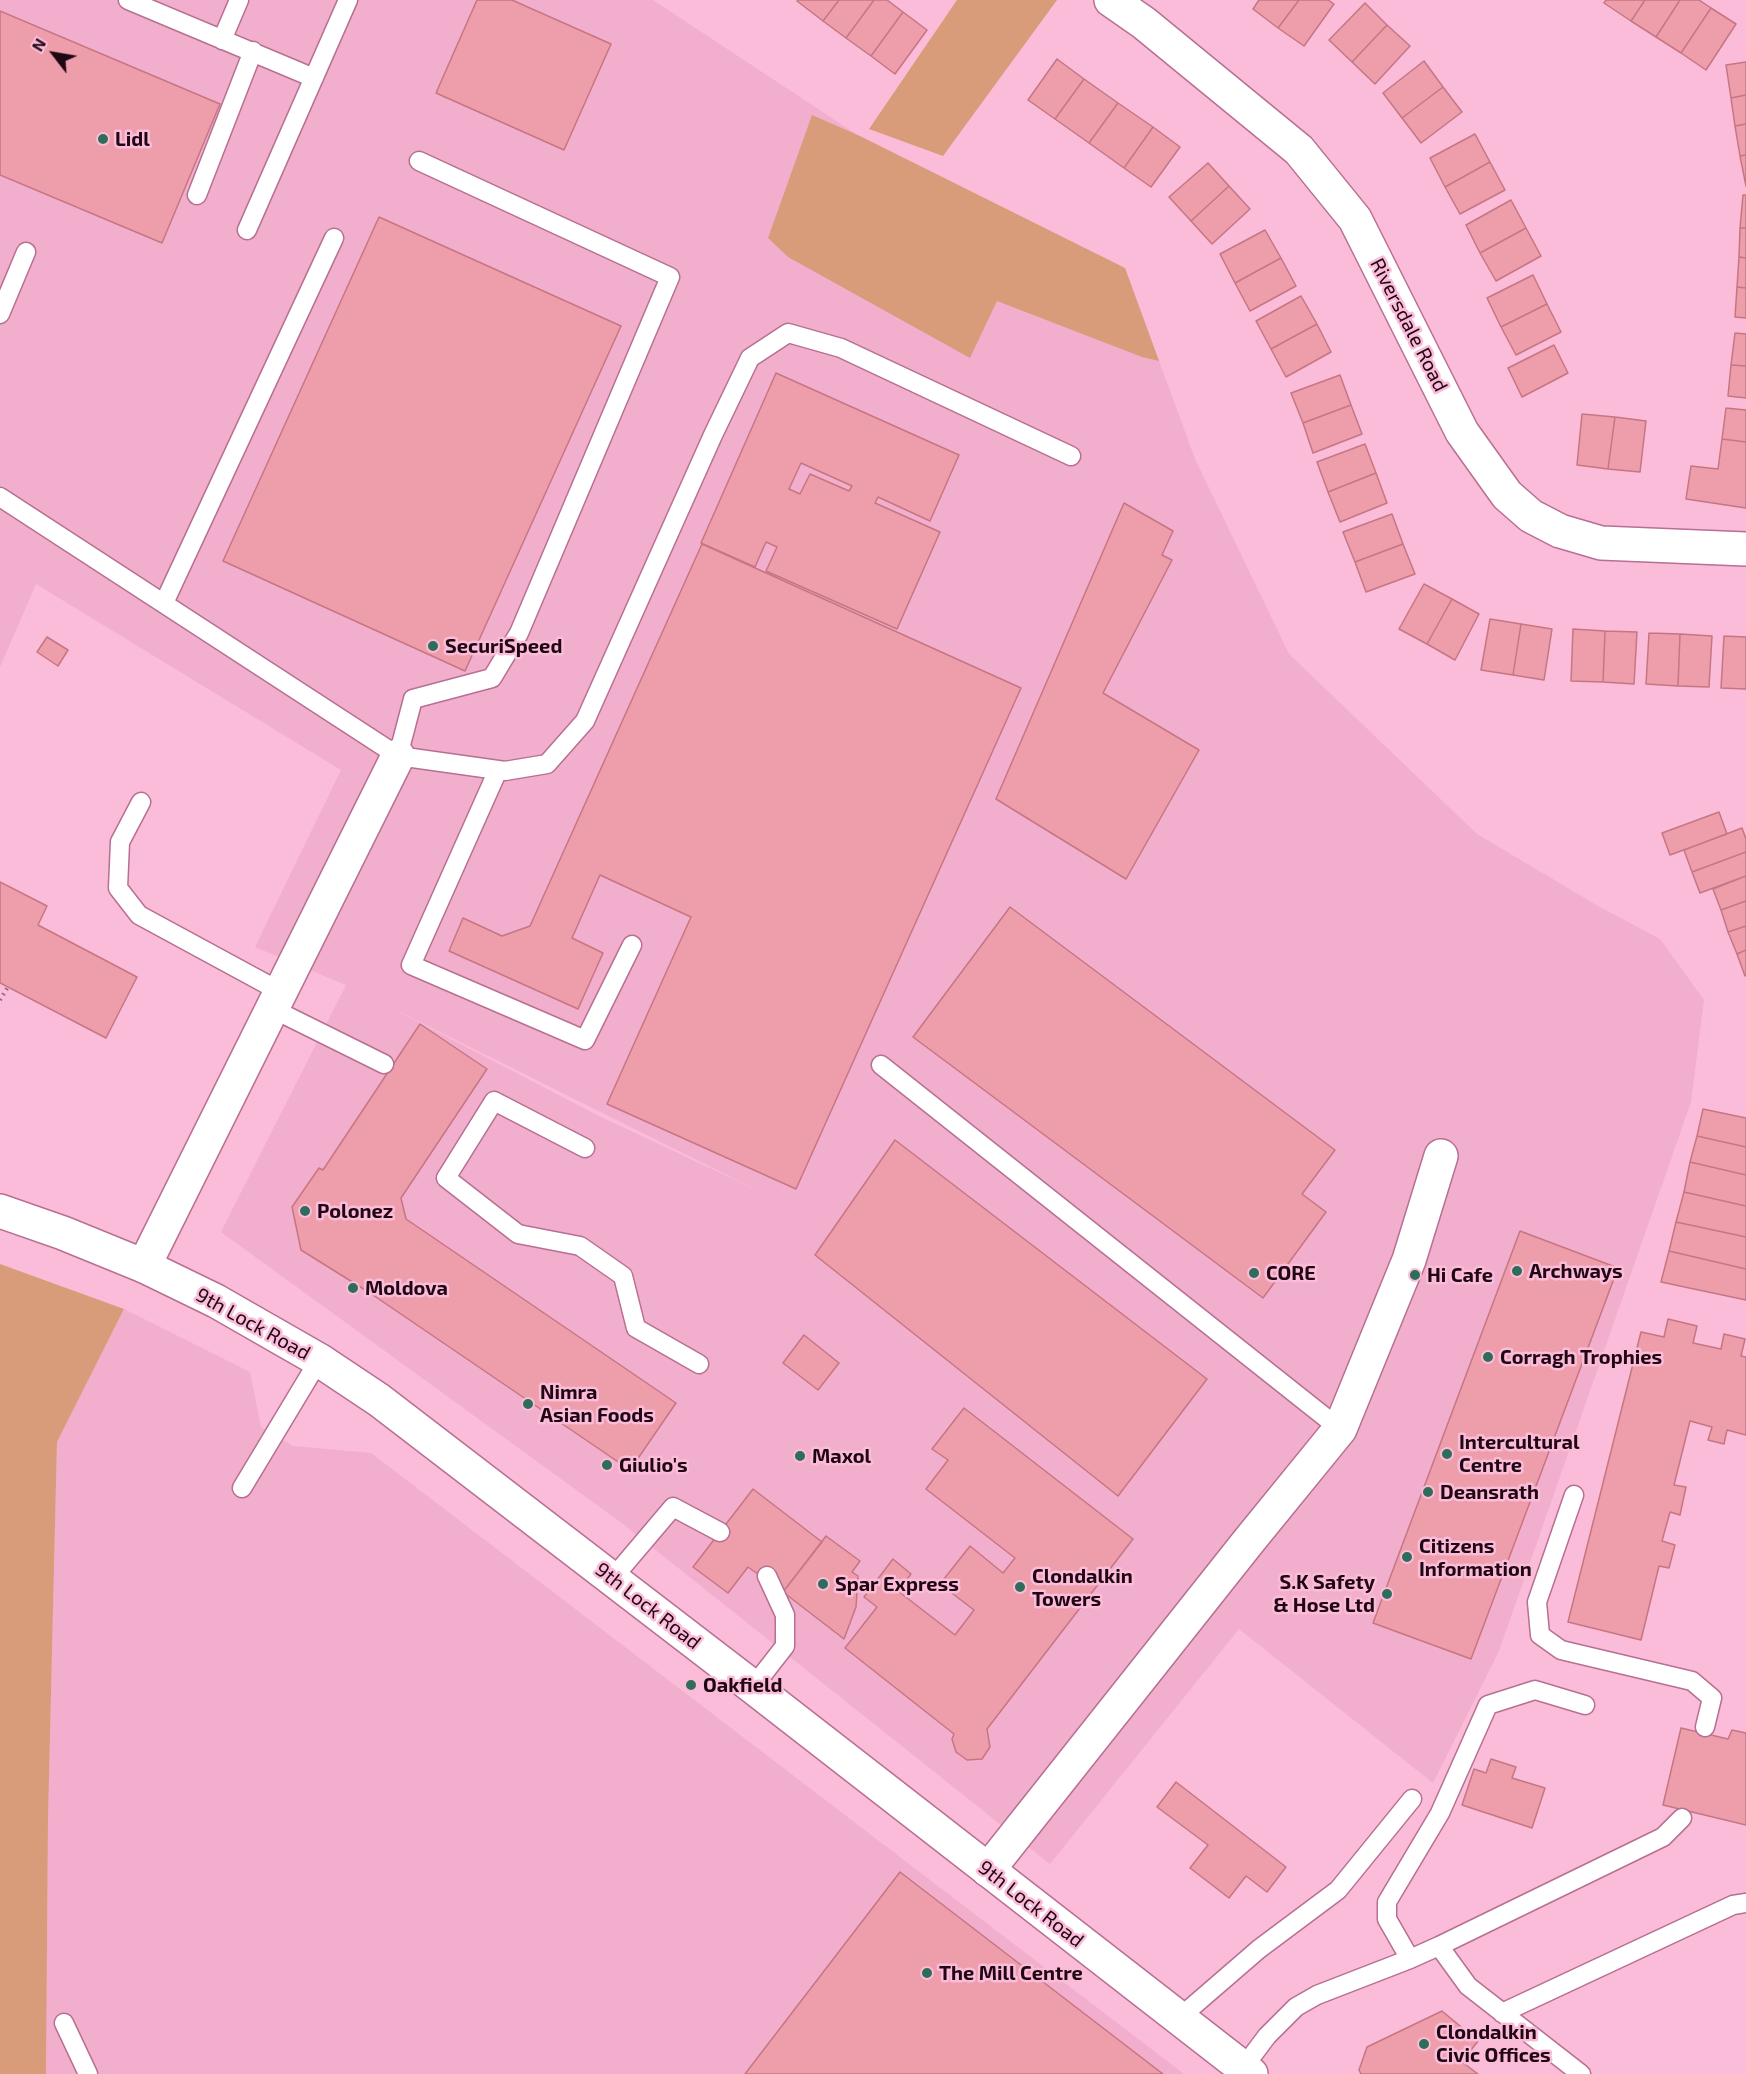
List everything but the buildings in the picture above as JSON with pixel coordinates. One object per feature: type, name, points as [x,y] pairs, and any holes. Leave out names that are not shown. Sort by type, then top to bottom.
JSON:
[{"type":"street","name":"Riversdale Road","points":[[1111,0],[1144,23],[1299,150],[1355,219],[1462,432],[1507,495],[1531,516],[1560,531],[1601,543],[1746,549]]},
{"type":"street","points":[[144,1266],[398,756]]},
{"type":"street","points":[[988,1870],[1340,1429],[1409,1260],[1440,1156]]},
{"type":"street","name":"9th Lock Road","points":[[0,1211],[63,1233],[144,1266],[216,1301],[319,1360],[388,1407],[1247,2071]]},
{"type":"lane","points":[[128,0],[314,78]]},
{"type":"lane","points":[[222,40],[239,0]]},
{"type":"lane","points":[[247,230],[348,0]]},
{"type":"lane","points":[[197,195],[253,51]]},
{"type":"lane","points":[[398,756],[413,699],[492,678],[519,633],[670,277],[419,161]]},
{"type":"lane","points":[[164,603],[334,238]]},
{"type":"lane","points":[[0,314],[26,252]]},
{"type":"lane","points":[[0,497],[398,756],[505,771],[547,764],[585,721],[713,435],[750,358],[788,333],[841,348],[1071,456]]},
{"type":"lane","points":[[498,770],[411,965],[585,1040],[632,945]]},
{"type":"lane","points":[[141,802],[120,842],[118,888],[139,915],[384,1064]]},
{"type":"lane","points":[[880,1065],[1340,1429]]},
{"type":"lane","points":[[585,1148],[494,1101],[477,1112],[446,1178],[518,1234],[580,1246],[622,1276],[636,1328],[699,1364]]},
{"type":"lane","points":[[242,1488],[319,1360]]},
{"type":"lane","points":[[1574,1495],[1537,1602],[1540,1635],[1561,1650],[1692,1682],[1712,1698],[1705,1727]]},
{"type":"lane","points":[[612,1579],[673,1507],[720,1532]]},
{"type":"lane","points":[[753,1687],[785,1646],[784,1615],[768,1576]]},
{"type":"lane","points":[[1410,1959],[1387,1919],[1387,1902],[1440,1813],[1488,1705],[1535,1690],[1585,1705]]},
{"type":"lane","points":[[1178,2019],[1259,1949],[1338,1890],[1413,1800]]},
{"type":"lane","points":[[1247,2071],[1273,2030],[1296,2007],[1317,1995],[1439,1946],[1663,1837],[1682,1818]]},
{"type":"lane","points":[[1502,2013],[1734,1905],[1746,1903]]},
{"type":"lane","points":[[1439,1946],[1468,1986],[1581,2074]]},
{"type":"lane","points":[[64,2023],[88,2074]]},
{"type":"path","points":[[0,1000],[8,987]]},
{"type":"shaded area","points":[[0,0],[653,0],[865,140],[1125,268],[1195,459],[1289,654],[1477,834],[1598,906],[1660,939],[1704,1000],[1691,1102],[1499,1651],[1433,1783],[1239,1629],[1050,1864],[623,1524],[221,1232],[346,985],[255,947],[341,770],[36,584],[0,667]],"holes":[[[397,1011],[761,1192],[601,1117]]]},
{"type":"shaded area","points":[[957,0],[1057,0],[943,156],[869,129]]},
{"type":"shaded area","points":[[812,115],[860,136],[1125,268],[1159,361],[1142,357],[997,301],[970,358],[788,257],[768,238]]},
{"type":"shaded area","points":[[0,1264],[124,1309],[57,1442],[48,1820],[46,2074],[0,2074]]},
{"type":"shaded area","points":[[124,1309],[250,1372],[261,1427],[293,1446],[371,1453],[1184,2074],[46,2074],[48,1820],[57,1442]]},
{"type":"place","name":"Lidl","points":[[103,139]]},
{"type":"place","name":"SecuriSpeed","points":[[433,646]]},
{"type":"place","name":"Polonez","points":[[305,1211]]},
{"type":"place","name":"Archways","points":[[1517,1271]]},
{"type":"place","name":"CORE","points":[[1254,1273]]},
{"type":"place","name":"Hi Cafe","points":[[1415,1275]]},
{"type":"place","name":"Moldova","points":[[353,1288]]},
{"type":"place","name":"Corragh Trophies","points":[[1488,1357]]},
{"type":"place","name":"Nimra Asian Foods","points":[[528,1404]]},
{"type":"place","name":"Intercultural Centre","points":[[1447,1454]]},
{"type":"place","name":"Maxol","points":[[800,1456]]},
{"type":"place","name":"Giulio's","points":[[607,1465]]},
{"type":"place","name":"Deansrath","points":[[1428,1492]]},
{"type":"place","name":"Citizens Information","points":[[1407,1557]]},
{"type":"place","name":"Spar Express","points":[[823,1584]]},
{"type":"place","name":"Clondalkin Towers","points":[[1020,1587]]},
{"type":"place","name":"S.K Safety & Hose Ltd","points":[[1387,1594]]},
{"type":"place","name":"Oakfield","points":[[691,1685]]},
{"type":"place","name":"The Mill Centre","points":[[927,1973]]},
{"type":"place","name":"Clondalkin Civic Offices","points":[[1424,2044]]}]
